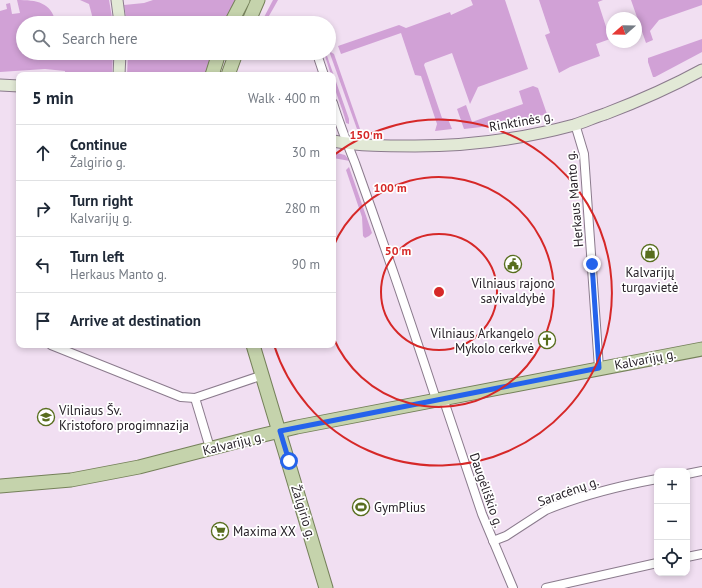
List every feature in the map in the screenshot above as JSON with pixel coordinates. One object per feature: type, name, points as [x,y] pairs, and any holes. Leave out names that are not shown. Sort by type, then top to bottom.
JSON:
[{"type":"main road","points":[[117,0],[119,16]]},
{"type":"main road","points":[[236,16],[244,0]]},
{"type":"main road","points":[[251,16],[258,0]]},
{"type":"main road","points":[[119,72],[120,60]]},
{"type":"main road","points":[[213,72],[217,60]]},
{"type":"main road","points":[[229,72],[233,60]]},
{"type":"main road","name":"Rinktinės g.","points":[[336,142],[368,146],[457,145],[525,136],[575,124],[656,93],[702,70]]},
{"type":"main road","points":[[0,85],[16,86]]},
{"type":"main road","name":"Žalgirio g.","points":[[254,348],[326,588]]},
{"type":"main road","name":"Kalvarijų g.","points":[[0,486],[71,480],[104,474],[164,461],[280,431],[702,349]]},
{"type":"street","points":[[319,60],[323,72]]},
{"type":"street","name":"Daugėliškio g.","points":[[336,113],[380,238],[482,514],[513,588]]},
{"type":"street","name":"Herkaus Manto g.","points":[[575,124],[584,154],[599,368]]},
{"type":"street","points":[[58,348],[181,397],[195,398],[263,375]]},
{"type":"street","points":[[195,398],[210,448]]},
{"type":"street","points":[[690,473],[702,471]]},
{"type":"street","name":"Saracėnų g.","points":[[493,541],[506,536],[553,507],[610,489],[654,480]]},
{"type":"street","points":[[690,556],[702,554]]},
{"type":"street","points":[[546,588],[654,565]]},
{"type":"shaded area","points":[[17,0],[37,2],[47,6],[54,16],[16,16],[16,60],[113,60],[112,72],[65,72],[45,69],[0,72],[0,11],[7,9],[6,4],[10,3],[12,14],[20,13]]},
{"type":"shaded area","points":[[80,0],[109,0],[112,16],[92,16],[89,4]]},
{"type":"shaded area","points":[[153,0],[236,0],[229,16],[126,16],[124,5],[144,3]]},
{"type":"shaded area","points":[[273,0],[278,0],[269,16],[265,16]]},
{"type":"shaded area","points":[[471,0],[505,0],[528,69],[478,87],[470,104],[452,53],[425,63],[424,65],[442,118],[448,119],[452,129],[435,131],[437,124],[421,76],[415,75],[401,33],[341,54],[338,46],[399,25],[406,28],[450,12],[451,15],[473,5]]},
{"type":"shaded area","points":[[539,0],[603,0],[598,2],[606,27],[606,40],[596,44],[600,56],[570,67],[559,73],[545,35],[550,33]]},
{"type":"shaded area","points":[[631,0],[702,0],[702,5],[659,20],[650,31],[653,40],[646,43],[642,32],[642,12],[635,12]]},
{"type":"shaded area","points":[[702,39],[702,52],[653,77],[648,58]]},
{"type":"shaded area","points":[[128,60],[211,60],[207,72],[127,72]]},
{"type":"shaded area","points":[[326,60],[328,60],[333,72],[330,72]]},
{"type":"shaded area","points":[[332,60],[336,60],[360,129],[357,129]]},
{"type":"shaded area","points":[[336,82],[349,119],[349,124],[346,123],[336,90]]},
{"type":"shaded area","points":[[533,86],[538,88],[547,114],[508,124],[464,129],[457,109],[466,105],[472,122],[523,104],[519,91]]},
{"type":"shaded area","points":[[336,153],[345,155],[350,161],[336,159]]},
{"type":"shaded area","points":[[349,167],[372,233],[365,238],[363,236],[362,217],[346,170]]},
{"type":"place","name":"Kalvarijų turgavietė","points":[[650,253]]},
{"type":"place","name":"Vilniaus rajono savivaldybė","points":[[513,264]]},
{"type":"place","name":"Vilniaus Arkangelo Mykolo cerkvė","points":[[547,340]]},
{"type":"place","name":"Vilniaus Šv. Kristoforo progimnazija","points":[[46,417]]},
{"type":"place","name":"GymPlius","points":[[361,507]]},
{"type":"place","name":"Maxima XX","points":[[220,531]]},
{"type":"route","points":[[289,461],[280,431],[599,368],[592,264]]}]
